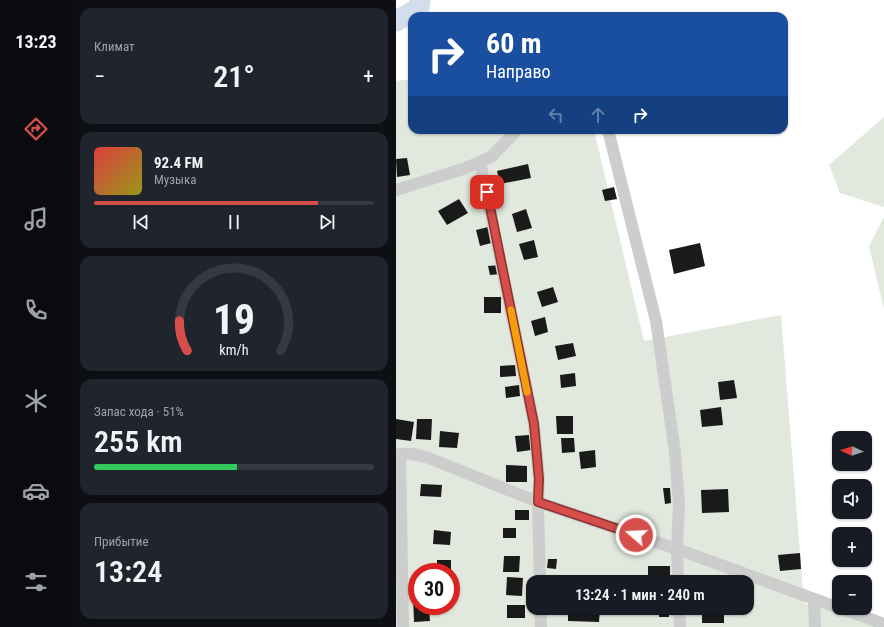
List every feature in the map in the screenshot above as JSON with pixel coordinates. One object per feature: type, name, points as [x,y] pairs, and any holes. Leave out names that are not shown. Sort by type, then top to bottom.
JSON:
[{"type":"street","points":[[396,190],[463,169],[491,157],[513,134]]},
{"type":"street","points":[[609,134],[656,321],[675,452],[680,505],[677,549],[678,575]]},
{"type":"street","points":[[480,162],[534,424],[539,479],[540,575]]},
{"type":"street","points":[[403,627],[398,454],[413,454],[429,458],[538,502],[677,549],[832,605]]},
{"type":"street","points":[[814,599],[815,627]]},
{"type":"street","points":[[540,615],[540,627]]},
{"type":"street","points":[[679,615],[680,627]]},
{"type":"street","points":[[859,615],[884,624]]},
{"type":"shaded area","points":[[408,80],[408,134],[595,134],[644,341],[781,315],[804,603],[832,612],[832,615],[844,615],[883,627],[396,627],[396,81]]},
{"type":"shaded area","points":[[884,117],[884,207],[840,193],[829,165]]},
{"type":"shaded area","points":[[884,217],[884,309],[869,246]]},
{"type":"building","points":[[407,158],[410,175],[397,177],[396,159]]},
{"type":"building","points":[[528,164],[531,178],[500,184],[497,171]]},
{"type":"building","points":[[614,187],[617,199],[605,201],[602,190]]},
{"type":"building","points":[[459,199],[468,213],[447,225],[438,211]]},
{"type":"building","points":[[526,209],[532,228],[517,232],[512,214]]},
{"type":"building","points":[[492,226],[495,242],[480,246],[476,230]]},
{"type":"building","points":[[534,240],[538,257],[524,260],[519,244]]},
{"type":"building","points":[[700,243],[705,266],[674,274],[669,250]]},
{"type":"building","points":[[500,265],[501,274],[490,275],[488,266]]},
{"type":"building","points":[[553,287],[558,302],[542,307],[537,292]]},
{"type":"building","points":[[484,297],[501,297],[501,313],[484,313]]},
{"type":"building","points":[[545,317],[548,332],[535,336],[531,321]]},
{"type":"building","points":[[573,343],[576,356],[558,360],[555,346]]},
{"type":"building","points":[[515,365],[516,376],[500,377],[500,366]]},
{"type":"building","points":[[575,373],[576,386],[561,388],[560,375]]},
{"type":"building","points":[[734,380],[737,398],[720,400],[718,382]]},
{"type":"building","points":[[519,385],[520,396],[506,398],[505,387]]},
{"type":"building","points":[[721,407],[723,425],[702,427],[700,410]]},
{"type":"building","points":[[556,416],[573,416],[573,434],[557,434]]},
{"type":"building","points":[[396,419],[414,422],[411,441],[396,439]]},
{"type":"building","points":[[417,419],[432,419],[431,440],[416,439]]},
{"type":"building","points":[[440,431],[459,433],[457,448],[439,447]]},
{"type":"building","points":[[529,435],[531,450],[517,452],[515,436]]},
{"type":"building","points":[[561,438],[574,438],[575,452],[562,453]]},
{"type":"building","points":[[595,450],[596,467],[581,469],[579,452]]},
{"type":"building","points":[[506,465],[527,466],[527,482],[506,482]]},
{"type":"building","points":[[421,484],[442,485],[441,497],[420,496]]},
{"type":"building","points":[[663,488],[670,488],[671,503],[665,504]]},
{"type":"building","points":[[728,489],[729,512],[702,513],[701,490]]},
{"type":"building","points":[[515,510],[529,510],[529,520],[515,520]]},
{"type":"building","points":[[503,528],[516,528],[516,538],[503,538]]},
{"type":"building","points":[[434,530],[451,532],[450,545],[433,544]]},
{"type":"building","points":[[800,553],[801,569],[780,571],[778,555]]},
{"type":"building","points":[[504,556],[520,556],[519,572],[503,572]]},
{"type":"building","points":[[548,559],[557,559],[556,569],[547,568]]},
{"type":"building","points":[[437,560],[451,560],[451,563],[437,563]]},
{"type":"building","points":[[648,566],[670,566],[670,575],[648,575]]},
{"type":"building","points":[[507,577],[523,578],[522,596],[506,595]]},
{"type":"building","points":[[507,605],[525,605],[525,618],[507,618]]},
{"type":"building","points":[[414,615],[430,615],[430,621],[414,622]]},
{"type":"building","points":[[568,615],[600,615],[599,622],[568,621]]},
{"type":"building","points":[[659,615],[669,615],[669,617],[659,617]]},
{"type":"building","points":[[702,615],[724,615],[724,623],[702,623]]},
{"type":"waterway","points":[[412,12],[419,8],[420,0]]},
{"type":"waterway","points":[[396,21],[408,14]]},
{"type":"slow traffic","points":[[511,310],[527,392]]},
{"type":"route","points":[[487,192],[534,424],[539,479],[538,502],[636,535]]}]
